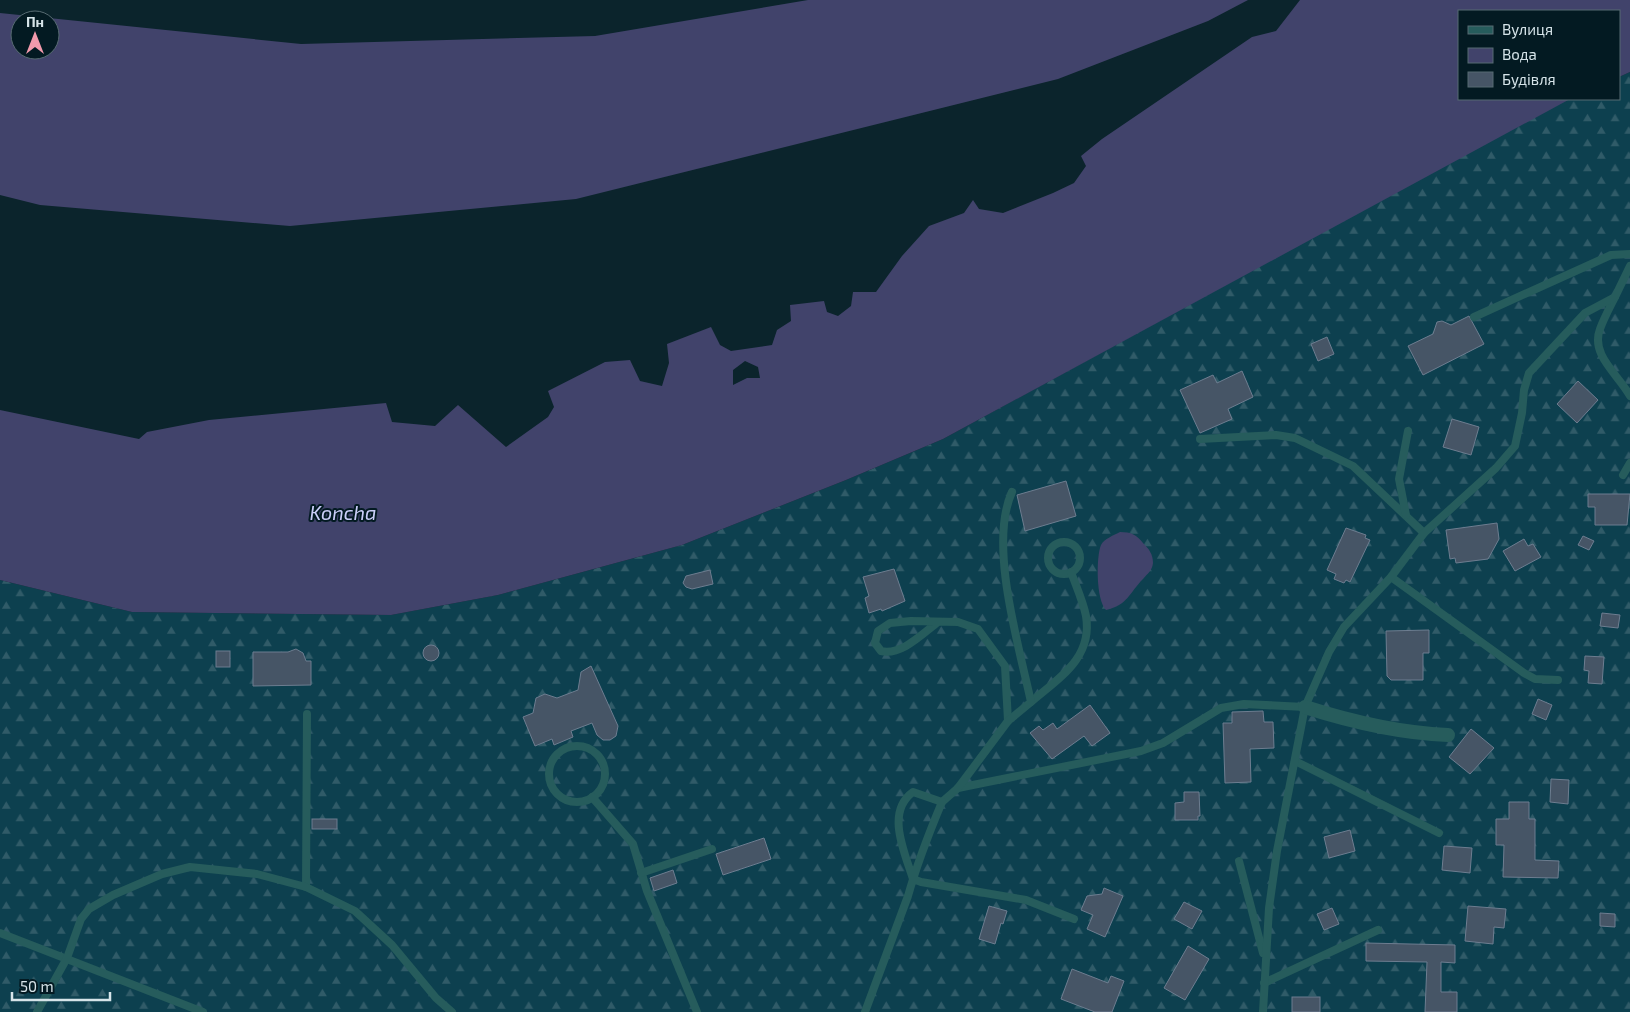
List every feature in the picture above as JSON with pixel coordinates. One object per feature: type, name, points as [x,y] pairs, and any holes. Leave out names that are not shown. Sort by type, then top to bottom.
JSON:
[{"type":"street","points":[[1305,707],[1350,722],[1409,734],[1448,735]]},
{"type":"lane","points":[[1474,317],[1611,255],[1630,254]]},
{"type":"lane","points":[[1630,266],[1599,329],[1597,341],[1600,353],[1630,396]]},
{"type":"lane","points":[[1262,1012],[1268,908],[1277,850],[1305,707],[1329,652],[1344,627],[1391,577],[1424,533],[1496,468],[1515,446],[1522,414],[1524,390],[1529,373],[1585,313],[1615,297]]},
{"type":"lane","points":[[1406,516],[1399,480],[1408,431]]},
{"type":"lane","points":[[1200,438],[1276,435],[1295,438],[1354,466],[1424,533]]},
{"type":"lane","points":[[1623,475],[1630,463]]},
{"type":"lane","points":[[1012,492],[1008,502],[1003,547],[1005,584],[1030,702]]},
{"type":"lane","points":[[1058,543],[1069,543],[1077,549],[1078,564],[1071,572],[1056,571],[1049,564],[1050,549],[1058,543]]},
{"type":"lane","points":[[865,1012],[942,802],[958,788],[1008,721],[1075,664],[1087,638],[1086,615],[1071,572]]},
{"type":"lane","points":[[1391,577],[1524,673],[1535,678],[1558,680]]},
{"type":"lane","points":[[938,622],[901,649],[890,654],[880,651],[875,643],[878,631],[890,623],[938,622],[958,622],[978,629],[1005,666],[1008,721]]},
{"type":"lane","points":[[958,788],[1141,751],[1163,743],[1221,708],[1244,704],[1305,707]]},
{"type":"lane","points":[[306,887],[307,714]]},
{"type":"lane","points":[[574,746],[591,749],[603,762],[605,780],[601,788],[592,797],[578,802],[569,800],[554,789],[550,771],[557,754],[574,746]]},
{"type":"lane","points":[[1295,761],[1439,833]]},
{"type":"lane","points":[[913,879],[901,840],[898,818],[907,796],[913,792],[942,802]]},
{"type":"lane","points":[[592,797],[632,844],[641,872],[698,1012]]},
{"type":"lane","points":[[641,872],[712,850]]},
{"type":"lane","points":[[1239,860],[1265,959]]},
{"type":"lane","points":[[37,1012],[67,958],[81,919],[89,909],[113,894],[162,874],[190,867],[257,874],[306,887],[355,911],[392,945],[436,998],[452,1012]]},
{"type":"lane","points":[[913,879],[1026,900],[1074,919]]},
{"type":"lane","points":[[1264,983],[1378,930]]},
{"type":"lane","points":[[0,933],[203,1012]]},
{"type":"green space","points":[[1630,72],[1630,1012],[0,1012],[0,580],[132,612],[391,615],[498,595],[682,545],[943,439],[1559,103],[1567,100],[1620,100],[1620,77]]},
{"type":"water","points":[[808,0],[1248,0],[1208,21],[1058,79],[576,199],[290,226],[40,205],[0,195],[0,13],[10,14],[10,60],[60,60],[60,19],[301,44],[595,36]]},
{"type":"water","name":"Koncha","points":[[1300,0],[1630,0],[1630,72],[1620,77],[1620,10],[1458,10],[1458,100],[1568,100],[943,439],[682,545],[498,595],[391,615],[132,612],[0,580],[0,410],[139,439],[147,432],[209,420],[386,403],[392,422],[435,426],[458,405],[506,447],[548,417],[554,407],[548,391],[605,362],[630,360],[640,381],[662,386],[669,363],[667,344],[711,327],[720,345],[731,351],[772,345],[777,330],[791,321],[790,305],[824,301],[827,312],[838,316],[851,306],[853,292],[876,292],[902,256],[929,226],[964,213],[973,200],[979,209],[1003,213],[1074,183],[1086,166],[1081,156],[1102,139],[1252,37],[1276,31]],"holes":[[[745,361],[758,367],[760,378],[747,378],[733,385],[733,370]]]},
{"type":"water","points":[[1120,532],[1131,533],[1138,538],[1150,552],[1153,563],[1150,572],[1124,602],[1106,610],[1100,597],[1099,551],[1104,541]]},
{"type":"building","points":[[1469,316],[1484,344],[1423,375],[1408,346],[1433,334],[1437,322],[1442,321],[1451,325]]},
{"type":"building","points":[[1327,337],[1334,354],[1318,361],[1311,344]]},
{"type":"building","points":[[1242,371],[1253,397],[1228,409],[1232,419],[1200,433],[1180,390],[1213,375],[1217,383]]},
{"type":"building","points":[[1578,381],[1598,400],[1577,423],[1557,404]]},
{"type":"building","points":[[1452,419],[1479,427],[1471,455],[1443,447]]},
{"type":"building","points":[[1066,481],[1076,516],[1025,531],[1017,495]]},
{"type":"building","points":[[1588,494],[1630,494],[1627,525],[1595,525],[1595,507],[1588,507]]},
{"type":"building","points":[[1497,523],[1499,539],[1488,559],[1456,563],[1455,558],[1450,559],[1446,530]]},
{"type":"building","points":[[1346,528],[1366,535],[1365,538],[1370,540],[1350,582],[1346,580],[1344,583],[1334,579],[1336,574],[1327,570]]},
{"type":"building","points":[[1583,536],[1594,541],[1589,550],[1578,545]]},
{"type":"building","points":[[1524,539],[1528,546],[1533,544],[1541,557],[1515,571],[1503,551]]},
{"type":"building","points":[[894,569],[905,601],[882,611],[881,609],[869,613],[865,598],[869,596],[863,577]]},
{"type":"building","points":[[710,570],[713,584],[692,589],[686,587],[683,583],[686,576]]},
{"type":"building","points":[[1602,613],[1620,615],[1618,628],[1600,626]]},
{"type":"building","points":[[1429,630],[1429,653],[1423,653],[1423,680],[1391,680],[1387,676],[1386,631]]},
{"type":"building","points":[[428,645],[434,645],[439,650],[437,659],[428,661],[423,656],[423,650]]},
{"type":"building","points":[[296,649],[303,653],[306,661],[311,661],[311,685],[253,686],[253,652],[288,652]]},
{"type":"building","points":[[216,651],[230,651],[230,667],[216,667]]},
{"type":"building","points":[[1585,656],[1604,657],[1602,684],[1588,683],[1589,671],[1584,670]]},
{"type":"building","points":[[591,666],[618,726],[616,736],[610,740],[603,740],[597,735],[592,723],[571,731],[573,737],[554,745],[552,739],[535,746],[523,717],[533,713],[536,698],[545,694],[557,698],[578,690],[581,672]]},
{"type":"building","points":[[1538,699],[1552,705],[1546,720],[1532,714]]},
{"type":"building","points":[[1090,705],[1110,733],[1092,746],[1084,736],[1052,759],[1030,733],[1039,726],[1043,730],[1053,723],[1057,729]]},
{"type":"building","points":[[1263,711],[1264,722],[1273,722],[1274,748],[1250,749],[1251,782],[1225,783],[1223,723],[1232,723],[1232,712]]},
{"type":"building","points":[[1471,729],[1494,748],[1470,774],[1449,757]]},
{"type":"building","points":[[1551,779],[1569,780],[1568,804],[1550,802]]},
{"type":"building","points":[[1184,792],[1199,792],[1200,816],[1198,816],[1198,820],[1175,820],[1175,803],[1184,802]]},
{"type":"building","points":[[1509,802],[1529,802],[1529,819],[1535,819],[1535,860],[1559,861],[1558,878],[1503,877],[1504,845],[1496,845],[1496,819],[1509,819]]},
{"type":"building","points":[[312,819],[337,819],[337,829],[312,829]]},
{"type":"building","points":[[1350,830],[1355,851],[1329,858],[1324,837]]},
{"type":"building","points":[[764,838],[771,859],[723,875],[716,854]]},
{"type":"building","points":[[1444,846],[1472,848],[1470,873],[1442,870]]},
{"type":"building","points":[[673,870],[677,883],[654,891],[650,878]]},
{"type":"building","points":[[1104,888],[1123,896],[1105,937],[1087,929],[1093,915],[1081,910],[1087,896],[1102,894]]},
{"type":"building","points":[[1184,902],[1202,911],[1192,929],[1174,919]]},
{"type":"building","points":[[989,906],[1007,911],[1003,924],[1001,923],[995,944],[979,939]]},
{"type":"building","points":[[1468,906],[1506,909],[1504,928],[1494,927],[1493,944],[1465,941]]},
{"type":"building","points":[[1332,908],[1339,924],[1324,930],[1317,914]]},
{"type":"building","points":[[1600,913],[1615,914],[1615,927],[1600,926]]},
{"type":"building","points":[[1366,943],[1455,945],[1455,963],[1441,962],[1441,992],[1457,992],[1457,1012],[1425,1012],[1427,962],[1366,961]]},
{"type":"building","points":[[1188,946],[1209,959],[1185,1000],[1164,988]]},
{"type":"building","points":[[1072,969],[1108,983],[1111,976],[1124,981],[1112,1012],[1095,1012],[1061,999]]},
{"type":"building","points":[[1292,997],[1320,997],[1320,1012],[1292,1012]]}]
